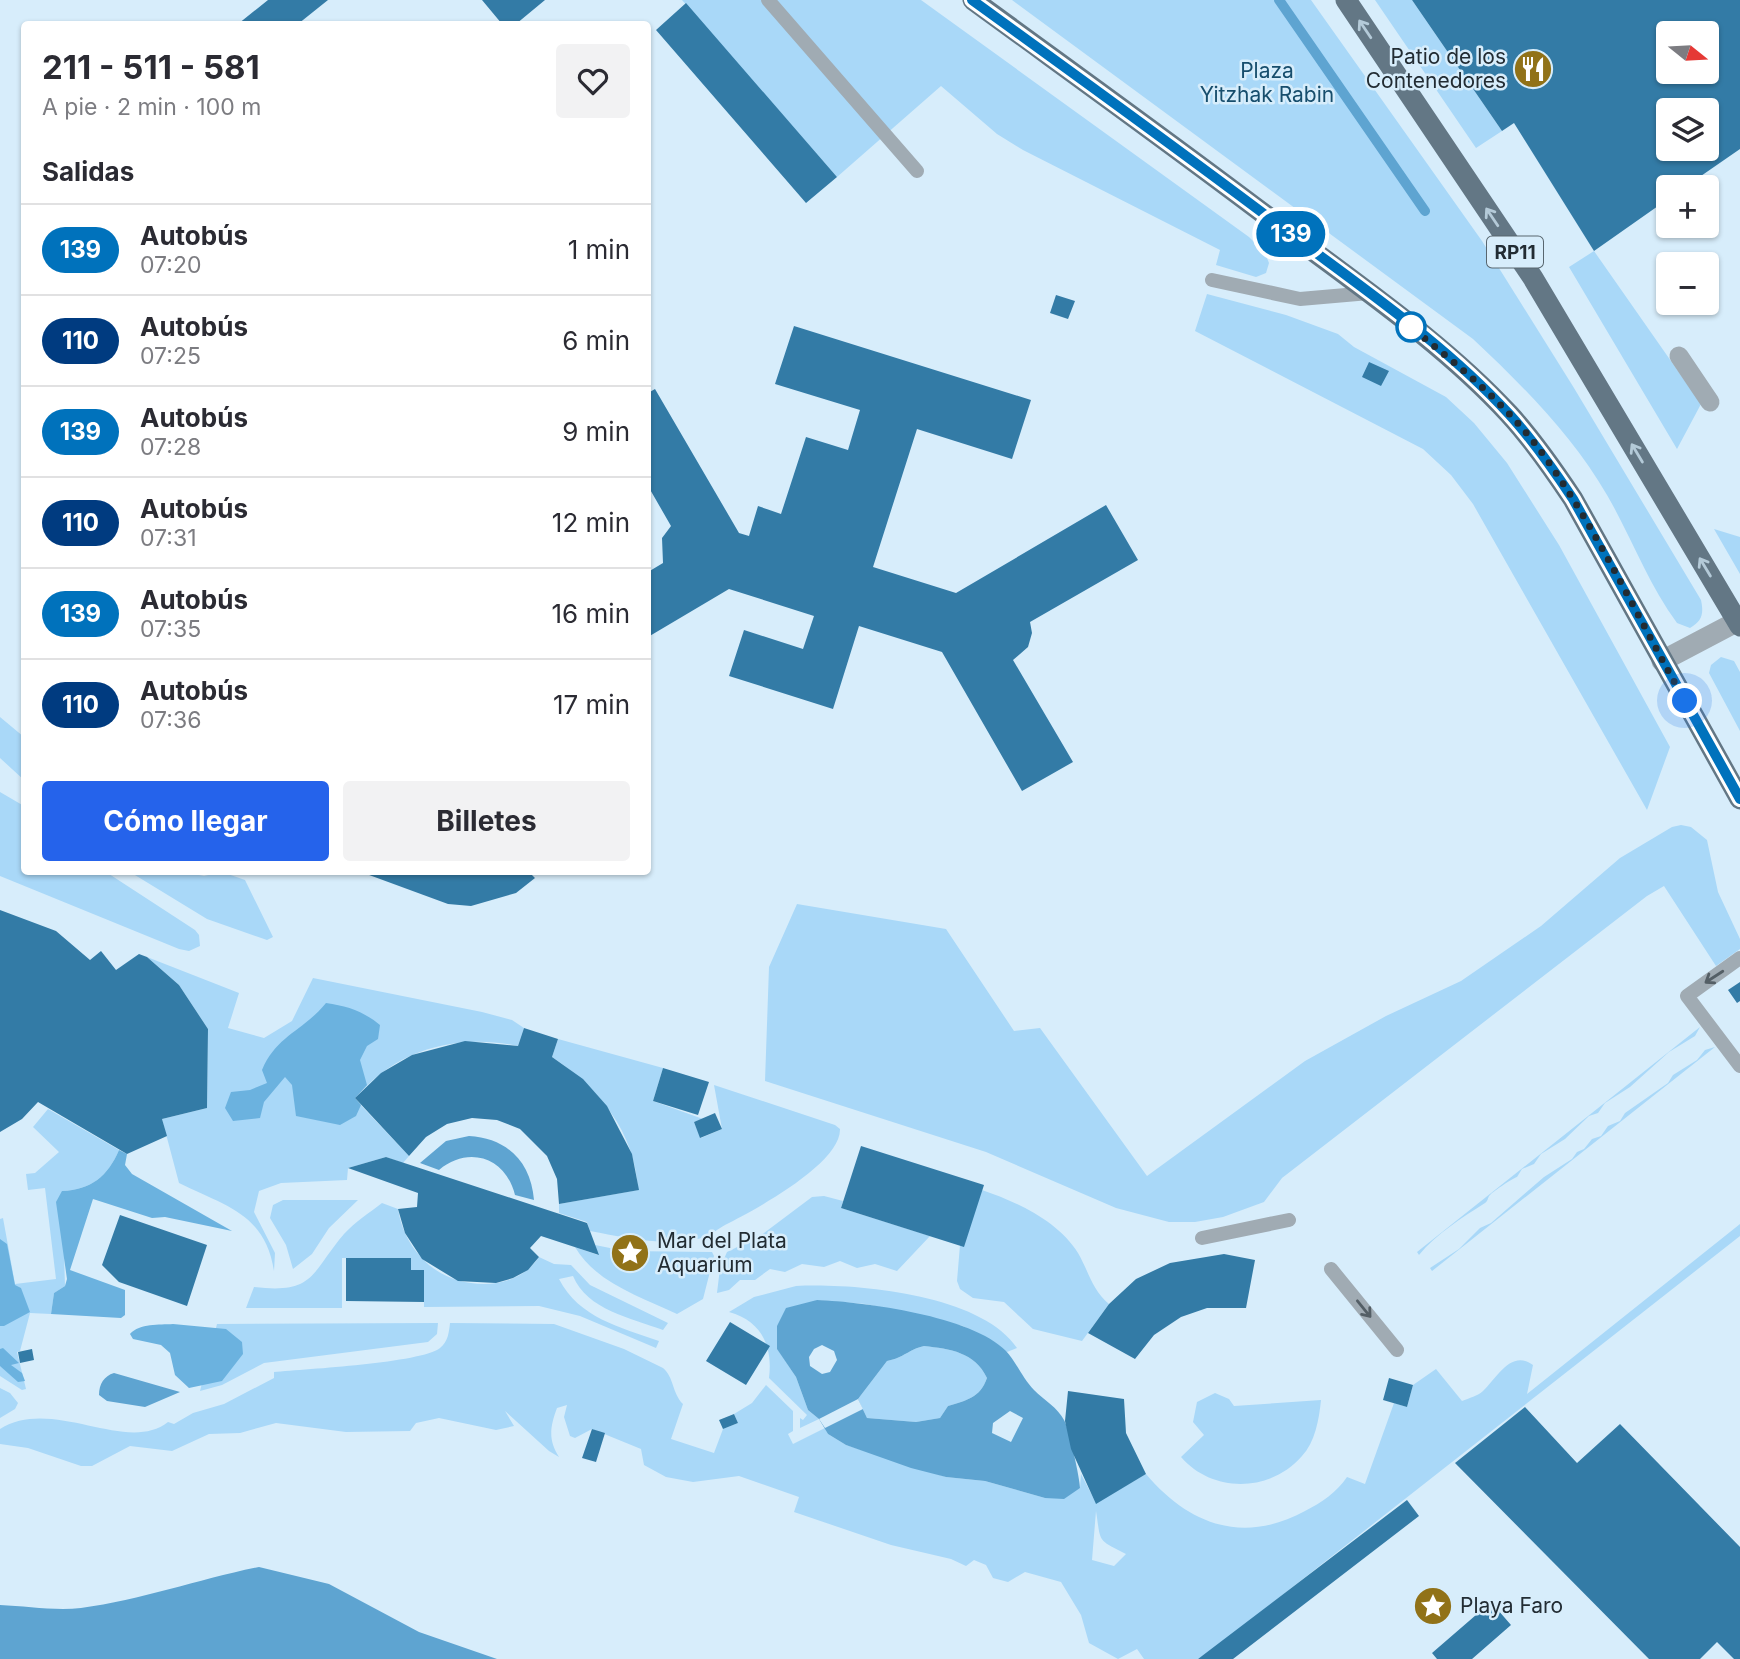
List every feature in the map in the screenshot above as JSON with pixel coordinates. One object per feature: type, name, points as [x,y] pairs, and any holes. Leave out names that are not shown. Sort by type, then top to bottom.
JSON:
[{"type":"main road","points":[[972,0],[1180,150],[1369,293],[1467,373],[1509,414],[1544,456],[1573,499],[1740,799]]},
{"type":"main road","name":"RP11","points":[[1346,0],[1533,278],[1739,623]]},
{"type":"street","points":[[1679,356],[1710,402]]},
{"type":"street","points":[[1662,661],[1739,623]]},
{"type":"lane","points":[[768,0],[917,172]]},
{"type":"lane","points":[[1212,280],[1300,299],[1369,293]]},
{"type":"lane","points":[[1740,958],[1687,996],[1740,1066]]},
{"type":"lane","points":[[1202,1238],[1289,1220]]},
{"type":"lane","points":[[1331,1269],[1397,1350]]},
{"type":"green space","points":[[682,0],[921,0],[1249,237],[1265,253],[1269,263],[1266,273],[1256,277],[1216,265],[1220,250],[1023,150],[997,134],[941,86],[837,177]]},
{"type":"green space","name":"Plaza Yitzhak Rabin","points":[[1012,0],[1311,0],[1482,241],[1701,600],[1700,620],[1690,628],[1677,623],[1657,592],[1607,495],[1578,452],[1528,393],[1473,339]]},
{"type":"green space","points":[[1375,0],[1412,0],[1502,131],[1476,148]]},
{"type":"green space","points":[[1594,251],[1701,404],[1677,449],[1569,267]]},
{"type":"green space","points":[[1207,294],[1286,315],[1338,334],[1354,347],[1446,397],[1474,423],[1507,463],[1559,545],[1670,747],[1647,810],[1473,504],[1451,475],[1423,449],[1195,331]]},
{"type":"green space","points":[[1714,529],[1740,537],[1740,574]]},
{"type":"green space","points":[[1721,657],[1734,661],[1740,672],[1740,731],[1709,673],[1711,665]]},
{"type":"green space","points":[[0,717],[21,734],[21,777],[0,758]]},
{"type":"green space","points":[[0,792],[21,804],[21,875],[111,875],[195,930],[199,935],[200,946],[189,951],[179,949],[0,876]]},
{"type":"green space","points":[[1672,827],[1691,827],[1707,840],[1718,892],[1740,939],[1740,949],[1716,966],[1664,886],[1647,896],[1282,1178],[1264,1202],[1223,1217],[1195,1222],[1169,1222],[1116,1208],[986,1152],[765,1081],[769,967],[797,904],[946,929],[1014,1031],[1040,1028],[1147,1176],[1305,1061],[1386,1016],[1461,981],[1541,926],[1620,858]]},
{"type":"green space","points":[[135,875],[231,875],[245,880],[273,937],[267,940],[207,919]]},
{"type":"green space","points":[[147,957],[239,993],[228,1028],[264,1038],[292,1021],[313,978],[482,1012],[512,1020],[524,1028],[518,1046],[473,1042],[429,1049],[408,1057],[371,1082],[355,1099],[409,1156],[403,1163],[386,1157],[348,1168],[347,1180],[281,1183],[259,1191],[254,1212],[275,1253],[274,1271],[262,1236],[252,1224],[227,1206],[179,1183],[162,1119],[207,1108],[208,1029],[179,985]]},
{"type":"green space","points":[[1700,1027],[1695,1036],[1669,1052],[1630,1087],[1605,1103],[1598,1113],[1589,1116],[1565,1139],[1541,1154],[1534,1164],[1522,1169],[1517,1177],[1493,1192],[1485,1203],[1442,1233],[1419,1255],[1417,1252]]},
{"type":"green space","points":[[558,1039],[663,1068],[653,1101],[703,1119],[694,1122],[701,1138],[722,1129],[714,1085],[835,1125],[840,1129],[836,1143],[826,1157],[793,1185],[705,1237],[660,1242],[590,1231],[587,1222],[559,1213],[559,1204],[638,1190],[635,1169],[630,1149],[612,1113],[585,1083],[552,1057]]},
{"type":"green space","points":[[1715,1047],[1432,1271],[1430,1268],[1459,1249],[1480,1228],[1491,1223],[1544,1177],[1572,1159],[1592,1139],[1601,1136],[1608,1126],[1620,1121],[1625,1113],[1668,1083],[1673,1075],[1697,1060],[1705,1050]]},
{"type":"green space","points":[[48,1109],[119,1150],[110,1167],[97,1180],[82,1188],[62,1191],[65,1286],[54,1293],[51,1314],[30,1313],[20,1351],[17,1352],[26,1389],[22,1390],[0,1376],[0,1219],[3,1218],[15,1284],[56,1279],[45,1188],[28,1190],[26,1174],[35,1173],[59,1152],[33,1127]]},
{"type":"green space","points":[[982,1190],[1036,1214],[1059,1231],[1078,1253],[1095,1287],[1109,1304],[1082,1341],[1033,1329],[1004,1302],[973,1298],[960,1289],[957,1281],[960,1245]]},
{"type":"green space","points":[[824,1196],[843,1201],[841,1208],[930,1236],[897,1271],[875,1264],[857,1268],[840,1261],[824,1267],[802,1264],[785,1272],[770,1269],[755,1280],[740,1280],[729,1290],[717,1293],[720,1268],[727,1252],[760,1236],[812,1197]]},
{"type":"green space","points":[[283,1200],[358,1200],[329,1228],[312,1254],[293,1269],[286,1245],[270,1218],[273,1205]]},
{"type":"green space","points":[[382,1203],[398,1209],[406,1235],[416,1252],[433,1268],[448,1276],[464,1282],[498,1283],[528,1270],[539,1257],[554,1264],[571,1265],[590,1285],[668,1323],[663,1330],[611,1311],[588,1297],[573,1276],[559,1279],[578,1303],[615,1326],[659,1341],[656,1348],[580,1316],[539,1306],[424,1307],[424,1271],[411,1270],[411,1258],[342,1258],[342,1308],[246,1308],[254,1287],[289,1287],[309,1278],[344,1234]]},
{"type":"green space","points":[[1740,1224],[1740,1236],[1198,1659],[1144,1659],[1137,1649],[1118,1659],[1089,1643],[1081,1615],[1061,1582],[1025,1572],[1008,1582],[993,1578],[986,1565],[974,1560],[966,1566],[951,1559],[891,1545],[794,1512],[799,1497],[739,1476],[693,1482],[666,1477],[644,1465],[641,1449],[592,1429],[575,1438],[570,1436],[564,1417],[567,1405],[557,1408],[552,1427],[553,1445],[559,1457],[505,1411],[514,1426],[496,1430],[439,1418],[416,1423],[410,1431],[346,1432],[276,1423],[240,1433],[209,1434],[172,1451],[130,1446],[92,1466],[81,1466],[28,1448],[0,1444],[0,1429],[21,1421],[65,1421],[131,1432],[151,1430],[168,1422],[174,1424],[193,1413],[224,1404],[274,1378],[274,1372],[411,1358],[429,1353],[445,1343],[450,1323],[554,1324],[624,1349],[663,1368],[683,1404],[671,1439],[714,1453],[723,1429],[738,1423],[734,1414],[752,1403],[766,1385],[793,1411],[793,1431],[788,1434],[793,1444],[825,1428],[828,1434],[846,1445],[946,1477],[985,1481],[1045,1498],[1080,1488],[1081,1474],[1096,1503],[1146,1474],[1181,1506],[1200,1517],[1239,1528],[1282,1521],[1305,1511],[1328,1497],[1347,1477],[1365,1484],[1394,1403],[1407,1407],[1413,1385],[1436,1369],[1462,1401],[1481,1393],[1511,1363],[1525,1361],[1533,1365],[1527,1394]],"holes":[[[1096,1511],[1102,1538],[1126,1554],[1114,1566],[1092,1560]]]},
{"type":"green space","points":[[595,1245],[625,1251],[712,1252],[714,1256],[703,1299],[677,1314],[620,1288],[584,1260],[575,1247],[598,1255]]},
{"type":"green space","points":[[796,1286],[882,1290],[947,1304],[976,1315],[1000,1330],[1017,1348],[1007,1352],[963,1326],[866,1304],[817,1300],[777,1326],[777,1348],[796,1377],[808,1410],[819,1419],[800,1428],[800,1418],[803,1420],[807,1415],[769,1378],[769,1356],[763,1337],[750,1322],[729,1312],[754,1297]]},
{"type":"green space","points":[[438,1323],[437,1334],[428,1342],[264,1363],[222,1385],[200,1391],[217,1324]]},
{"type":"green space","points":[[924,1346],[961,1353],[976,1362],[987,1378],[981,1390],[972,1397],[948,1406],[940,1418],[916,1422],[867,1418],[858,1399],[887,1361]]},
{"type":"green space","points":[[0,1388],[10,1393],[18,1403],[15,1409],[0,1418]]},
{"type":"green space","points":[[1215,1393],[1229,1399],[1234,1406],[1321,1400],[1318,1423],[1310,1444],[1289,1468],[1274,1477],[1241,1484],[1208,1477],[1181,1457],[1204,1435],[1193,1422],[1197,1402]]},
{"type":"shaded area","points":[[326,1003],[354,1010],[380,1025],[378,1039],[367,1046],[360,1060],[367,1085],[355,1098],[361,1105],[356,1116],[340,1125],[296,1116],[292,1085],[285,1077],[264,1102],[260,1118],[233,1121],[225,1108],[231,1092],[250,1090],[267,1083],[262,1070],[268,1058]]},
{"type":"shaded area","points":[[469,1136],[495,1142],[515,1154],[528,1174],[534,1200],[515,1195],[504,1172],[485,1159],[462,1158],[439,1170],[420,1163],[446,1141]]},
{"type":"shaded area","points":[[119,1150],[127,1154],[125,1165],[132,1174],[232,1231],[165,1217],[152,1218],[93,1199],[70,1270],[125,1290],[125,1315],[121,1318],[51,1314],[54,1293],[65,1286],[67,1279],[56,1202],[62,1191],[82,1188],[97,1180],[110,1167]]},
{"type":"shaded area","points":[[0,1239],[7,1244],[15,1285],[21,1288],[30,1312],[4,1326],[0,1326]]},
{"type":"shaded area","points":[[817,1300],[889,1308],[944,1320],[990,1339],[1006,1351],[1030,1386],[1061,1416],[1071,1443],[1080,1488],[1064,1499],[1045,1498],[985,1481],[946,1477],[846,1445],[828,1434],[819,1419],[808,1410],[796,1377],[777,1349],[777,1326],[786,1308]],"holes":[[[822,1345],[834,1351],[837,1360],[830,1372],[822,1374],[810,1366],[809,1357],[814,1349]],[[919,1347],[943,1349],[969,1357],[987,1378],[981,1390],[972,1397],[948,1406],[940,1418],[916,1422],[867,1418],[858,1399],[887,1361]],[[1010,1411],[1023,1418],[1011,1442],[992,1433],[993,1423]]]},
{"type":"shaded area","points":[[173,1324],[226,1329],[242,1342],[243,1354],[222,1381],[189,1388],[175,1375],[170,1353],[161,1345],[133,1339],[130,1334],[144,1326]]},
{"type":"shaded area","points":[[3,1348],[19,1363],[11,1365],[22,1373],[25,1381],[18,1382],[0,1366],[0,1349]]},
{"type":"shaded area","points":[[114,1373],[180,1392],[145,1407],[107,1401],[99,1395],[100,1387],[105,1378]]},
{"type":"shaded area","points":[[259,1567],[329,1584],[419,1632],[497,1659],[0,1659],[0,1605],[51,1609],[81,1608],[126,1600]]},
{"type":"pier","points":[[858,1399],[863,1409],[825,1428],[819,1419]]},
{"type":"building","points":[[268,0],[328,0],[302,21],[242,21]]},
{"type":"building","points":[[482,0],[545,0],[520,21],[500,21]]},
{"type":"building","points":[[1412,0],[1740,0],[1740,149],[1702,175],[1656,175],[1656,207],[1594,251],[1514,123],[1502,131]]},
{"type":"building","points":[[686,3],[837,177],[806,203],[656,30]]},
{"type":"building","points":[[1056,295],[1075,301],[1068,319],[1050,313]]},
{"type":"building","points":[[794,326],[1031,400],[1012,459],[917,429],[873,567],[956,593],[1106,505],[1138,560],[1030,622],[1032,633],[1028,647],[1013,660],[1073,762],[1022,791],[942,652],[859,626],[833,709],[729,676],[744,630],[803,649],[814,616],[729,589],[651,635],[651,570],[663,563],[662,538],[671,526],[651,491],[651,391],[655,389],[739,533],[749,536],[758,506],[781,514],[806,437],[848,450],[860,410],[775,384]]},
{"type":"building","points":[[1369,362],[1389,371],[1381,386],[1362,377]]},
{"type":"building","points":[[369,875],[532,875],[535,878],[516,893],[471,906],[448,904]]},
{"type":"building","points":[[0,910],[56,931],[90,960],[101,951],[116,970],[139,954],[147,957],[179,985],[208,1029],[207,1108],[162,1119],[167,1136],[127,1154],[38,1102],[22,1119],[0,1132]]},
{"type":"building","points":[[1740,982],[1740,1001],[1737,1003],[1728,990]]},
{"type":"building","points":[[524,1028],[558,1039],[552,1057],[583,1079],[607,1106],[632,1154],[639,1190],[559,1204],[557,1179],[547,1156],[520,1129],[497,1120],[472,1118],[447,1124],[426,1137],[409,1156],[355,1098],[381,1073],[412,1055],[465,1041],[518,1046]]},
{"type":"building","points":[[663,1068],[709,1082],[698,1115],[653,1101]]},
{"type":"building","points":[[715,1113],[722,1129],[700,1138],[694,1122]]},
{"type":"building","points":[[861,1146],[984,1185],[964,1247],[841,1208]]},
{"type":"building","points":[[386,1157],[587,1223],[599,1255],[541,1236],[530,1248],[539,1257],[528,1270],[496,1283],[458,1281],[422,1259],[405,1233],[398,1209],[417,1207],[418,1193],[348,1168]]},
{"type":"building","points":[[120,1215],[207,1245],[187,1306],[119,1282],[102,1265]]},
{"type":"building","points":[[1224,1254],[1255,1260],[1246,1308],[1207,1308],[1181,1317],[1154,1335],[1135,1359],[1088,1333],[1109,1304],[1136,1279],[1170,1263]]},
{"type":"building","points":[[346,1258],[411,1258],[411,1270],[424,1270],[424,1302],[346,1301]]},
{"type":"building","points":[[730,1322],[770,1346],[746,1385],[706,1361]]},
{"type":"building","points":[[32,1349],[34,1360],[20,1363],[18,1352]]},
{"type":"building","points":[[1389,1378],[1413,1385],[1407,1407],[1383,1400]]},
{"type":"building","points":[[1068,1391],[1124,1399],[1126,1433],[1146,1474],[1096,1504],[1071,1449],[1065,1421]]},
{"type":"building","points":[[1525,1407],[1577,1463],[1620,1424],[1740,1547],[1740,1659],[1734,1659],[1717,1642],[1700,1659],[1649,1659],[1455,1463]]},
{"type":"building","points":[[734,1414],[738,1423],[723,1429],[719,1420]]},
{"type":"building","points":[[592,1429],[605,1433],[596,1462],[582,1458]]},
{"type":"building","points":[[1407,1500],[1419,1516],[1233,1659],[1198,1659]]},
{"type":"building","points":[[1491,1602],[1511,1625],[1472,1659],[1437,1659],[1432,1653]]},
{"type":"waterway","points":[[1279,0],[1425,211]]},
{"type":"bus line","name":"139","points":[[972,0],[1180,150],[1369,293],[1467,373],[1509,414],[1544,456],[1573,499],[1740,799]]},
{"type":"place","name":"Patio de los Contenedores","points":[[1533,69]]},
{"type":"place","name":"Mar del Plata Aquarium","points":[[630,1253]]},
{"type":"place","name":"Playa Faro","points":[[1433,1606]]},
{"type":"route","points":[[1411,327],[1408,325],[1467,373],[1509,414],[1544,456],[1573,499],[1685,701]]}]
